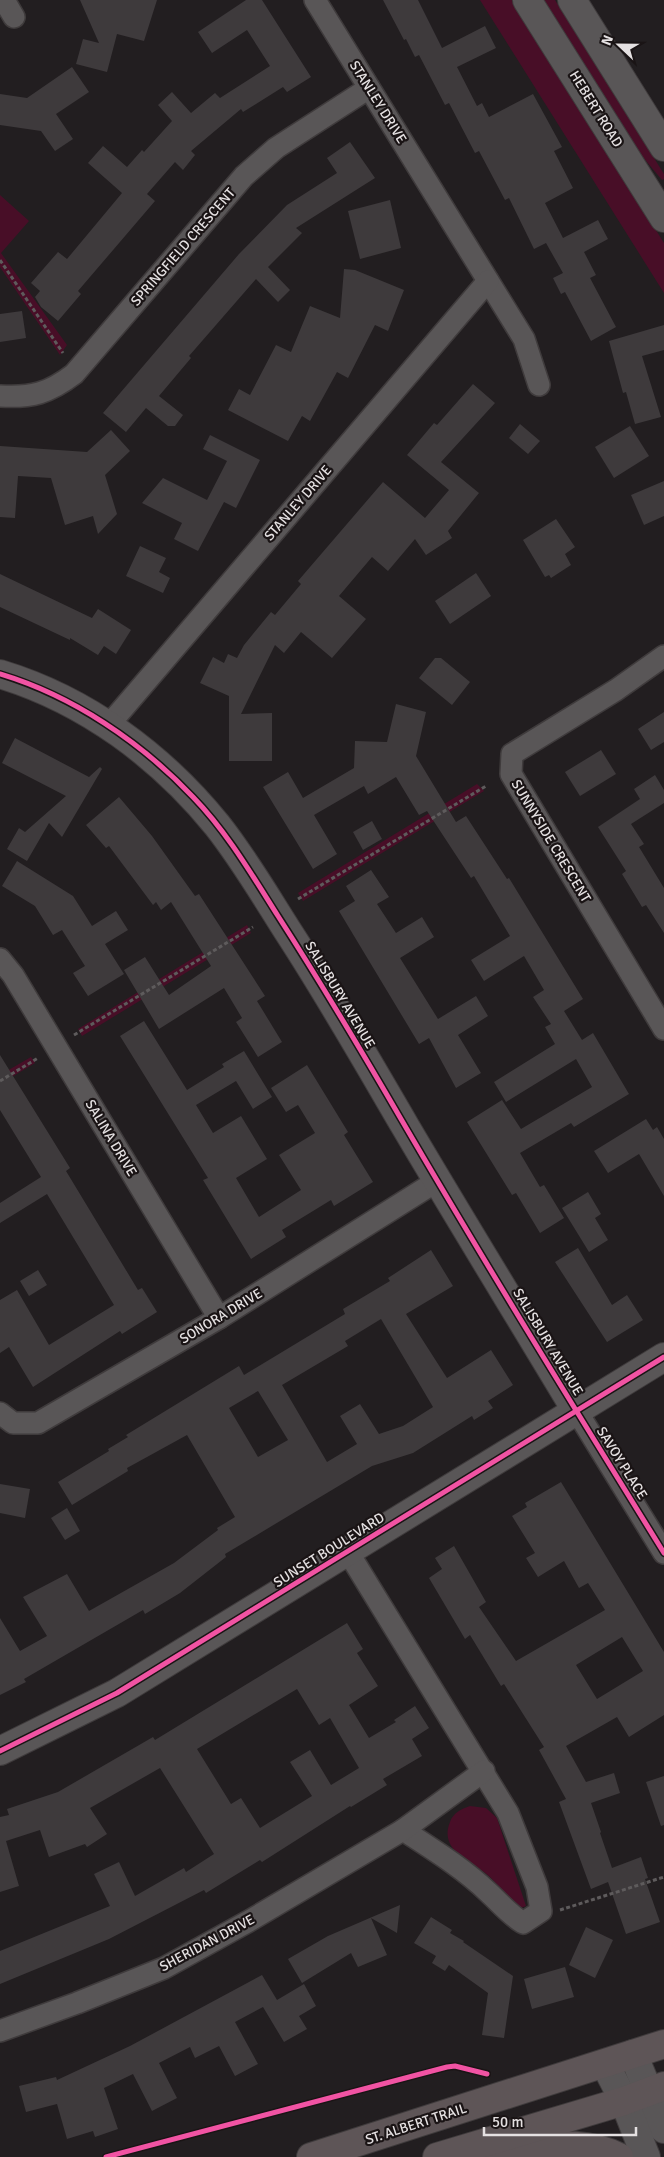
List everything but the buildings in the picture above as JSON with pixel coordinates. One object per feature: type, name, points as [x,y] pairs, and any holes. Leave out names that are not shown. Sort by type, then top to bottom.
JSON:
[{"type":"main road","name":"ST. ALBERT TRAIL","points":[[311,2157],[664,2044]]},
{"type":"main road","points":[[437,2157],[624,2101],[657,2089]]},
{"type":"main road","points":[[467,2148],[526,2148],[575,2144],[606,2150],[620,2157]]},
{"type":"street","name":"STANLEY DRIVE","points":[[315,0],[524,339],[539,385]]},
{"type":"street","name":"HEBERT ROAD","points":[[527,0],[664,218]]},
{"type":"street","points":[[572,0],[664,147]]},
{"type":"street","name":"SPRINGFIELD CRESCENT","points":[[0,396],[24,397],[38,394],[51,389],[74,374],[244,176],[276,148],[369,88]]},
{"type":"street","name":"STANLEY DRIVE","points":[[108,726],[488,281]]},
{"type":"street","name":"SUNNYSIDE CRESCENT","points":[[664,656],[616,690],[512,754],[511,774],[664,1030]]},
{"type":"street","name":"SALISBURY AVENUE","points":[[0,674],[42,690],[108,726],[168,772],[195,798],[230,842],[330,998],[437,1181],[576,1410]]},
{"type":"street","name":"SALINA DRIVE","points":[[0,959],[13,975],[219,1318]]},
{"type":"street","name":"SONORA DRIVE","points":[[0,1413],[13,1423],[38,1424],[219,1318],[437,1181]]},
{"type":"street","name":"SUNSET BOULEVARD","points":[[0,1750],[117,1693],[664,1357]]},
{"type":"street","name":"SAVOY PLACE","points":[[576,1410],[664,1553]]},
{"type":"street","points":[[348,1552],[508,1813],[537,1887],[541,1911],[523,1924],[507,1913],[488,1892],[446,1859],[403,1830]]},
{"type":"street","name":"SHERIDAN DRIVE","points":[[0,2031],[164,1968],[249,1921],[403,1830],[484,1772]]},
{"type":"street","points":[[633,2054],[657,2089],[664,2129]]},
{"type":"street","points":[[605,2064],[624,2101],[646,2157]]},
{"type":"path","points":[[0,260],[63,353]]},
{"type":"path","points":[[298,899],[486,786]]},
{"type":"path","points":[[74,1036],[253,927]]},
{"type":"path","points":[[0,1081],[38,1058]]},
{"type":"path","points":[[552,1912],[664,1877]]},
{"type":"shaded area","points":[[480,0],[512,0],[664,243],[664,293]]},
{"type":"shaded area","points":[[539,0],[555,0],[664,174],[664,179],[662,180],[626,137]]},
{"type":"shaded area","points":[[0,195],[29,221],[1,253],[67,345],[60,355],[0,267]]},
{"type":"shaded area","points":[[477,784],[484,791],[303,901],[298,893]]},
{"type":"shaded area","points":[[247,925],[251,933],[82,1036],[78,1029]]},
{"type":"shaded area","points":[[31,1057],[35,1063],[0,1084],[0,1075]]},
{"type":"shaded area","points":[[470,1806],[486,1808],[497,1818],[526,1906],[521,1908],[483,1871],[459,1855],[449,1841],[448,1832],[453,1816]]},
{"type":"cycle path","points":[[0,674],[54,695],[104,723],[128,740],[173,777],[205,810],[228,839],[325,991],[498,1283],[664,1553]]},
{"type":"cycle path","points":[[0,1751],[117,1693],[664,1357]]},
{"type":"cycle path","points":[[106,2157],[447,2067],[455,2066],[487,2074]]}]
